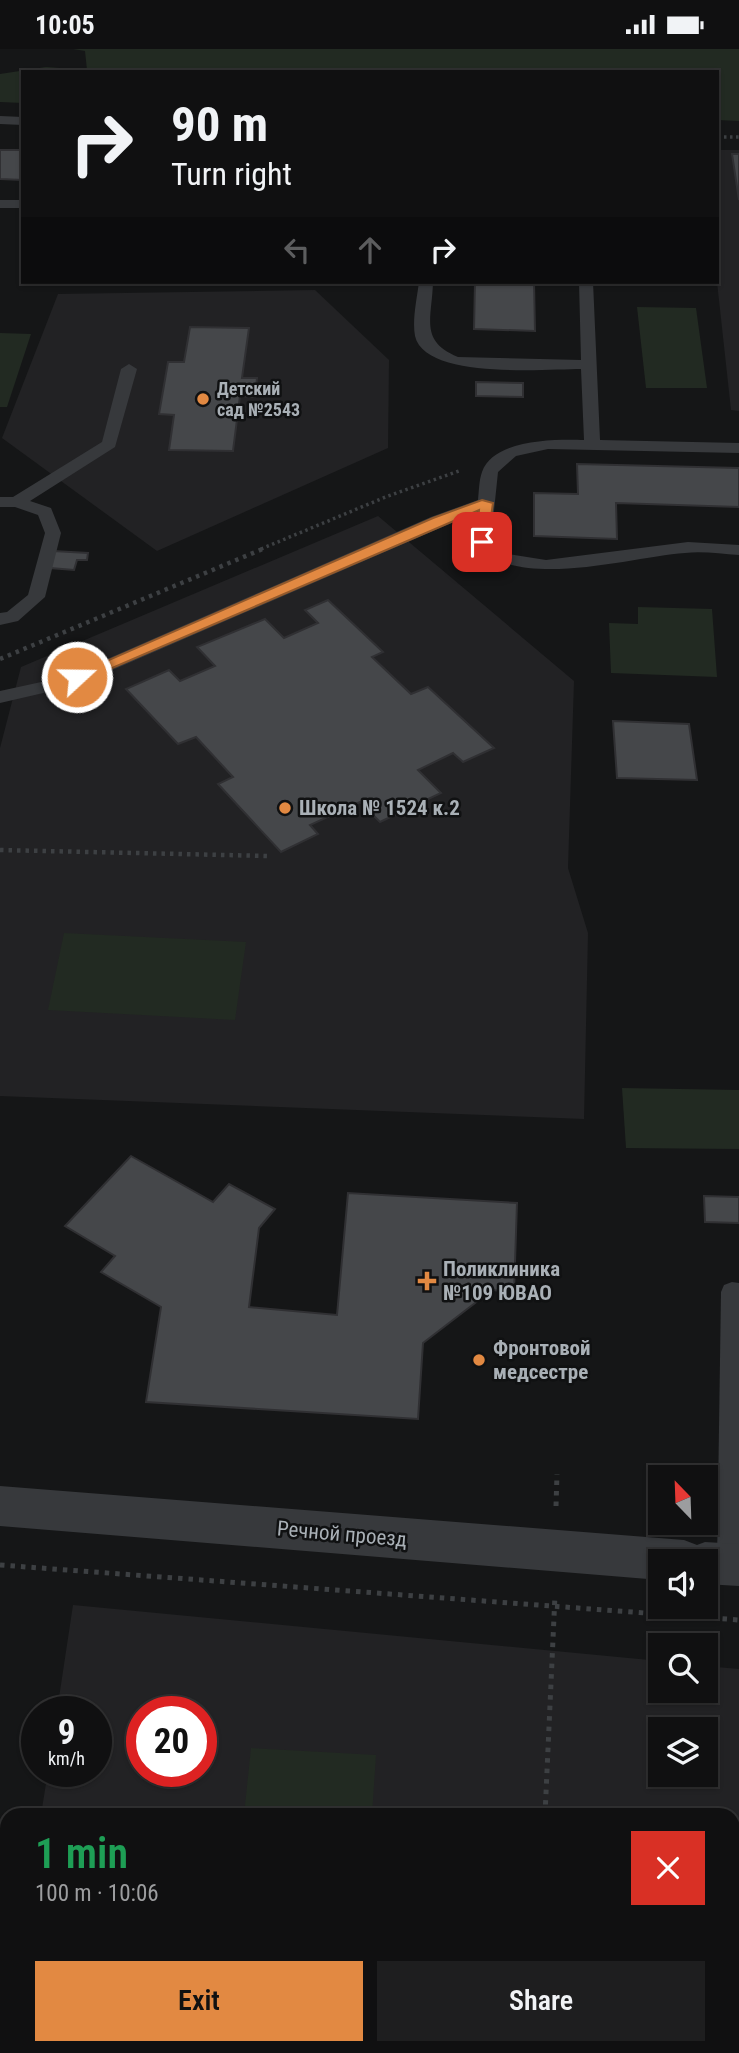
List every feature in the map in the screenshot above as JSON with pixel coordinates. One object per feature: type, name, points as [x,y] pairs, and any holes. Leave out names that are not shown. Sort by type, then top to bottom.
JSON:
[{"type":"street","name":"Речной проезд","points":[[0,1507],[648,1558]]},
{"type":"lane","points":[[0,120],[21,121]]},
{"type":"lane","points":[[0,204],[21,204]]},
{"type":"lane","points":[[426,284],[423,337],[434,352],[456,362],[589,365]]},
{"type":"lane","points":[[586,284],[592,445]]},
{"type":"lane","points":[[8,502],[108,444],[129,369]]},
{"type":"lane","points":[[739,448],[548,444],[511,452],[490,471],[482,542],[503,558],[546,565],[688,547],[739,550]]},
{"type":"lane","points":[[0,619],[12,617],[36,597],[53,533],[45,512],[8,502]]},
{"type":"lane","points":[[0,697],[59,684],[95,671],[437,521],[486,503]]},
{"type":"lane","points":[[725,1564],[732,1292],[739,1293]]},
{"type":"path","points":[[719,137],[739,137]]},
{"type":"path","points":[[0,659],[388,496],[511,452]]},
{"type":"path","points":[[0,850],[269,856]]},
{"type":"path","points":[[545,1808],[555,1606],[557,1474]]},
{"type":"path","points":[[0,1565],[739,1620]]},
{"type":"shaded area","points":[[73,49],[739,49],[739,121],[719,120],[719,70],[87,70],[85,51]]},
{"type":"shaded area","points":[[46,67],[87,70],[26,70]]},
{"type":"shaded area","points":[[21,71],[21,103],[0,102],[0,74]]},
{"type":"shaded area","points":[[719,150],[739,150],[739,411],[731,410],[717,284]]},
{"type":"shaded area","name":"Детский сад №2543","points":[[315,290],[389,360],[388,448],[157,551],[2,438],[58,294]]},
{"type":"shaded area","points":[[637,307],[696,308],[707,388],[646,388]]},
{"type":"shaded area","points":[[0,333],[31,334],[7,407],[0,407]]},
{"type":"shaded area","name":"Школа № 1524 к.2","points":[[378,516],[574,681],[568,868],[588,933],[584,1119],[0,1096],[0,748],[21,667]]},
{"type":"shaded area","points":[[638,607],[712,609],[717,677],[611,673],[609,623],[638,624]]},
{"type":"shaded area","points":[[64,933],[246,942],[235,1020],[48,1010]]},
{"type":"shaded area","points":[[622,1088],[739,1090],[739,1149],[626,1148]]},
{"type":"shaded area","points":[[73,1605],[648,1660],[648,1703],[718,1703],[718,1667],[739,1669],[739,1808],[42,1808],[45,1787],[112,1787],[112,1696],[59,1696]]},
{"type":"shaded area","points":[[251,1748],[376,1755],[372,1808],[245,1808]]},
{"type":"building","points":[[0,150],[21,150],[21,180],[0,179]]},
{"type":"building","points":[[732,154],[739,154],[739,200]]},
{"type":"building","points":[[475,284],[534,284],[535,331],[474,329]]},
{"type":"building","points":[[190,327],[249,328],[242,378],[257,378],[255,397],[240,396],[233,451],[169,450],[174,415],[159,414],[168,362],[184,362]]},
{"type":"building","points":[[476,382],[523,383],[523,397],[476,396]]},
{"type":"building","points":[[577,464],[739,468],[739,507],[616,503],[617,539],[534,536],[534,493],[578,494]]},
{"type":"building","points":[[53,551],[88,553],[87,560],[77,560],[74,570],[50,568]]},
{"type":"building","points":[[328,600],[383,652],[372,657],[411,694],[428,687],[494,748],[463,762],[453,753],[418,770],[441,793],[380,822],[360,802],[310,825],[318,834],[281,852],[218,784],[233,777],[196,737],[178,744],[126,689],[169,670],[180,681],[215,666],[197,647],[265,619],[284,638],[318,623],[305,610]]},
{"type":"building","points":[[613,721],[689,724],[697,780],[617,778]]},
{"type":"building","name":"Поликлиника №109 ЮВАО","points":[[131,1156],[213,1202],[229,1184],[275,1209],[259,1228],[249,1307],[337,1315],[348,1193],[517,1203],[514,1292],[492,1290],[423,1343],[418,1419],[146,1402],[161,1307],[101,1272],[115,1256],[65,1226]]},
{"type":"building","points":[[704,1196],[739,1197],[739,1223],[705,1222]]},
{"type":"place","name":"Детский сад №2543","points":[[203,399]]},
{"type":"place","name":"Школа № 1524 к.2","points":[[285,808]]},
{"type":"place","name":"Поликлиника №109 ЮВАО","points":[[427,1281]]},
{"type":"place","name":"Фронтовой медсестре","points":[[479,1360]]},
{"type":"route","points":[[77,677],[437,521],[486,503],[482,542]]}]
